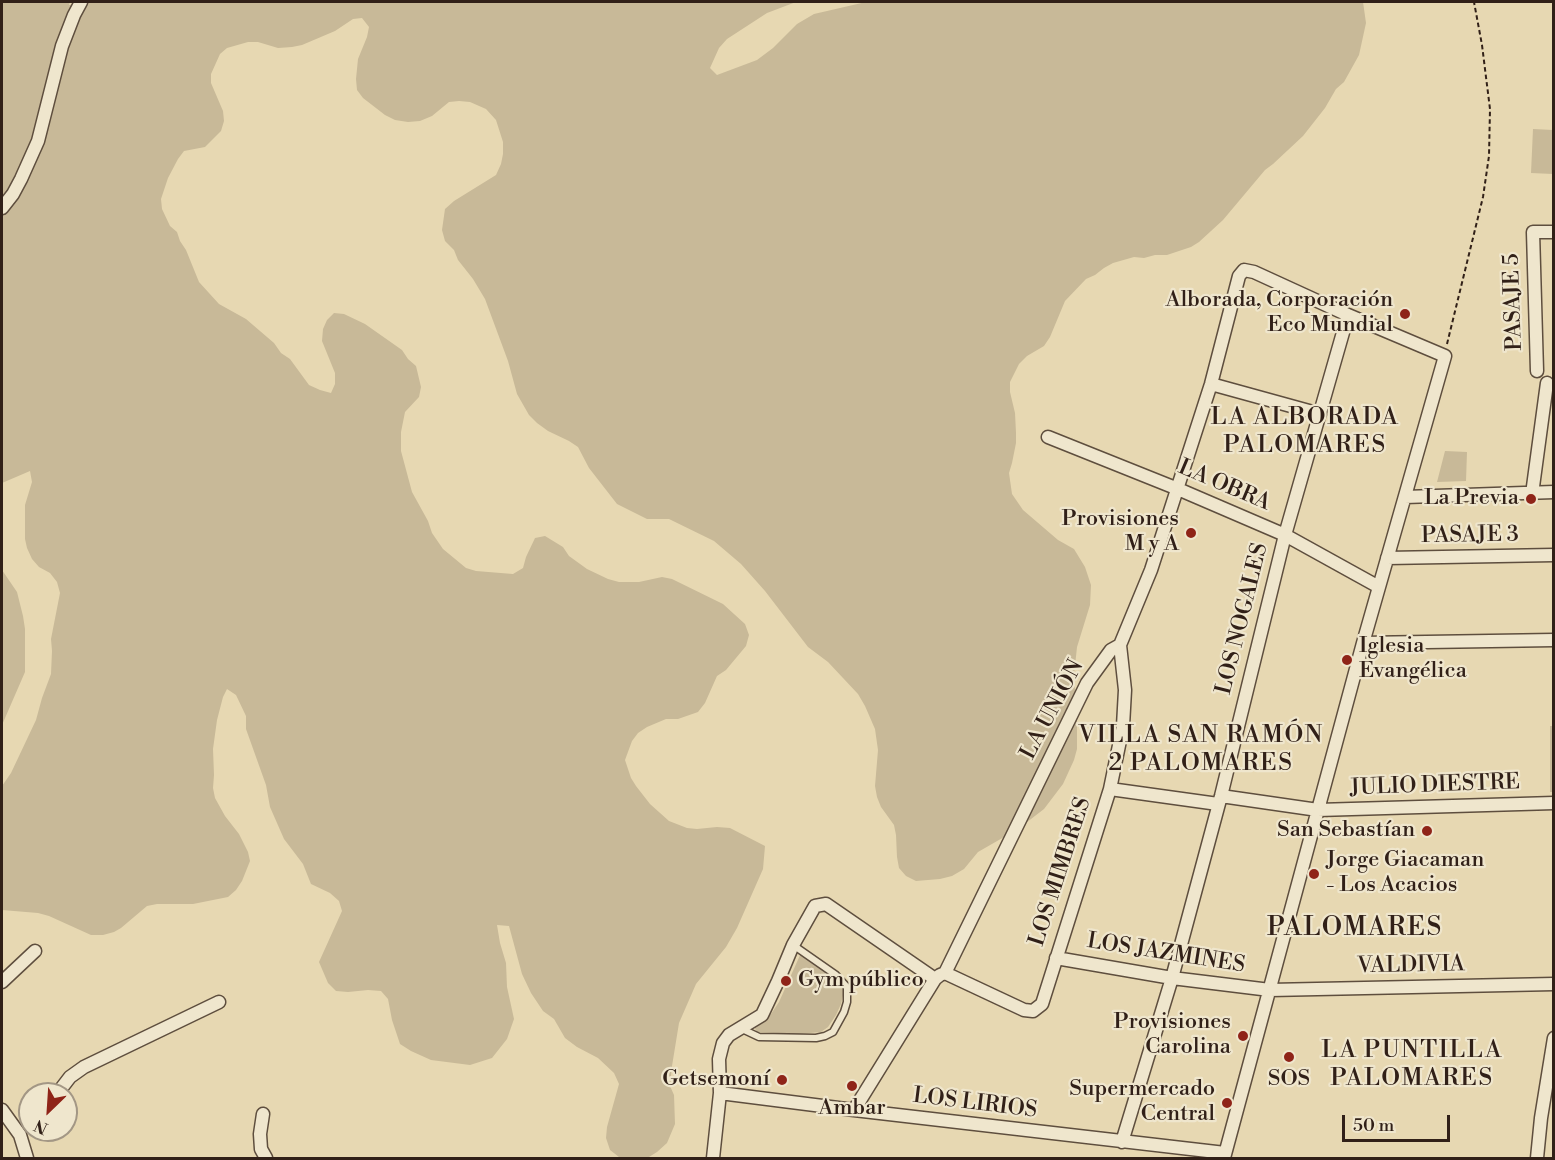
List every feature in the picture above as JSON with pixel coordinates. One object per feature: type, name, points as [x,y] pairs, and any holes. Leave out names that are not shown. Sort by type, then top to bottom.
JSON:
[{"type":"street","points":[[2,208],[13,194],[38,141],[62,46],[81,2]]},
{"type":"street","name":"PASAJE 5","points":[[1537,371],[1533,232],[1554,232]]},
{"type":"street","name":"LA UNIÓN","points":[[854,1110],[940,976],[1088,683],[1111,650],[1120,645],[1151,570],[1178,489],[1211,384],[1239,276],[1244,270],[1254,272],[1348,315]]},
{"type":"street","points":[[1225,1156],[1363,643],[1445,351],[1348,315]]},
{"type":"street","name":"LOS NOGALES","points":[[1122,1142],[1172,978],[1220,800],[1285,535],[1348,315]]},
{"type":"street","points":[[1532,494],[1546,383]]},
{"type":"street","points":[[1211,384],[1320,414]]},
{"type":"street","name":"LA OBRA","points":[[1048,437],[1285,535],[1379,587]]},
{"type":"street","points":[[1405,497],[1554,492]]},
{"type":"street","name":"PASAJE 3","points":[[1387,558],[1554,555]]},
{"type":"street","points":[[1363,643],[1554,640]]},
{"type":"street","name":"LOS MIMBRES","points":[[940,976],[1024,1010],[1033,1011],[1042,1004],[1110,789],[1123,726],[1125,690],[1120,645]]},
{"type":"street","name":"JULIO DIESTRE","points":[[1110,789],[1318,810],[1554,803]]},
{"type":"street","points":[[713,1158],[720,1093],[719,1059],[723,1043],[729,1035],[762,1015],[793,945],[814,906],[826,904],[940,976]]},
{"type":"street","points":[[2,982],[35,951]]},
{"type":"street","name":"LOS JAZMINES","points":[[1056,958],[1172,978],[1270,990]]},
{"type":"street","name":"VALDIVIA","points":[[1270,990],[1554,984]]},
{"type":"street","points":[[66,1082],[84,1067],[219,1002]]},
{"type":"street","points":[[1537,1158],[1554,1038]]},
{"type":"street","name":"LOS LIRIOS","points":[[720,1093],[1225,1156]]},
{"type":"street","points":[[2,1110],[18,1132]]},
{"type":"street","points":[[262,1114],[261,1149],[266,1158]]},
{"type":"street","points":[[22,1142],[27,1158]]},
{"type":"lane","points":[[740,1028],[759,1037],[816,1038],[833,1032],[844,1012],[847,987],[836,975],[793,945]]},
{"type":"path","points":[[1445,351],[1483,197],[1489,156],[1490,109],[1474,2]]},
{"type":"shaded area","points":[[2,2],[70,2],[69,5],[81,2],[796,2],[767,13],[727,39],[719,48],[710,68],[717,75],[757,60],[797,24],[814,14],[866,2],[1363,2],[1366,23],[1359,55],[1344,82],[1336,89],[1325,108],[1303,136],[1265,170],[1223,220],[1191,247],[1167,255],[1134,257],[1113,263],[1086,279],[1065,301],[1044,346],[1027,356],[1019,364],[1010,382],[1016,433],[1009,473],[1012,494],[1023,510],[1058,540],[1074,549],[1085,567],[1091,585],[1090,605],[1077,647],[1074,675],[1077,696],[1077,749],[1063,784],[1044,809],[1018,829],[978,852],[964,869],[952,876],[916,881],[906,876],[899,868],[894,825],[881,807],[875,786],[878,750],[875,729],[858,694],[828,662],[808,647],[741,564],[714,541],[669,519],[647,519],[617,504],[589,468],[578,447],[537,423],[529,415],[517,394],[508,361],[485,299],[458,260],[454,250],[445,241],[442,230],[445,209],[496,175],[501,164],[503,142],[496,120],[486,109],[470,102],[459,101],[449,102],[432,116],[420,121],[395,120],[385,115],[363,98],[357,90],[358,59],[369,27],[362,18],[353,19],[335,31],[302,45],[278,48],[258,42],[248,42],[227,48],[220,54],[211,74],[211,83],[223,111],[224,121],[221,131],[205,147],[184,151],[168,178],[161,199],[162,209],[170,226],[177,232],[199,282],[219,304],[246,319],[274,343],[281,353],[290,359],[309,385],[331,393],[335,384],[335,373],[322,341],[323,329],[327,320],[334,313],[344,314],[365,324],[402,350],[416,366],[421,387],[419,397],[405,412],[401,432],[401,451],[412,492],[432,533],[443,549],[466,568],[513,574],[523,568],[535,538],[545,536],[563,547],[569,556],[587,569],[608,579],[619,582],[639,582],[662,577],[672,579],[723,604],[745,624],[749,635],[746,646],[726,670],[717,676],[705,703],[698,712],[678,719],[666,719],[647,727],[632,741],[625,760],[636,786],[650,804],[669,821],[687,828],[730,828],[765,846],[763,869],[737,928],[726,947],[696,984],[679,1023],[670,1086],[674,1095],[675,1124],[667,1143],[649,1157],[627,1158],[619,1157],[610,1150],[606,1138],[619,1084],[614,1073],[598,1058],[565,1038],[554,1019],[543,1011],[522,974],[509,926],[497,925],[506,963],[507,987],[514,1019],[507,1039],[492,1058],[470,1065],[431,1060],[400,1044],[388,999],[381,991],[336,991],[328,983],[319,962],[342,911],[339,901],[330,893],[311,884],[303,864],[284,839],[270,807],[266,785],[246,729],[246,716],[236,695],[227,689],[217,720],[213,749],[213,788],[215,798],[248,852],[250,861],[236,890],[228,897],[193,904],[147,906],[121,928],[103,935],[91,935],[38,913],[2,910],[2,786],[11,773],[36,720],[51,674],[51,639],[60,593],[57,582],[50,573],[39,567],[27,548],[25,505],[32,482],[30,471],[2,483]]},
{"type":"shaded area","points":[[1533,129],[1553,130],[1553,174],[1531,173]]},
{"type":"shaded area","points":[[1445,451],[1467,452],[1466,481],[1437,482]]},
{"type":"shaded area","points":[[2,570],[17,592],[23,616],[25,672],[2,725]]},
{"type":"shaded area","points":[[1550,726],[1553,726],[1553,792],[1550,792]]},
{"type":"shaded area","points":[[801,953],[845,986],[836,1015],[828,1027],[821,1032],[799,1034],[757,1032],[754,1027],[771,1014],[779,1002]]},
{"type":"place","name":"Alborada, Corporación Eco Mundial","points":[[1405,314]]},
{"type":"place","name":"La Previa","points":[[1531,499]]},
{"type":"place","name":"Provisiones M y A","points":[[1191,533]]},
{"type":"place","name":"Iglesia Evangélica","points":[[1347,660]]},
{"type":"place","name":"San Sebastían","points":[[1427,831]]},
{"type":"place","name":"Jorge Giacaman - Los Acacios","points":[[1314,874]]},
{"type":"place","name":"Gym público","points":[[786,981]]},
{"type":"place","name":"Provisiones Carolina","points":[[1243,1036]]},
{"type":"place","name":"SOS","points":[[1289,1057]]},
{"type":"place","name":"Getsemoní","points":[[782,1080]]},
{"type":"place","name":"Ambar","points":[[852,1086]]},
{"type":"place","name":"Supermercado Central","points":[[1227,1103]]},
{"type":"district","name":"LA ALBORADA PALOMARES","points":[[1305,432]]},
{"type":"district","name":"VILLA SAN RAMÓN 2 PALOMARES","points":[[1201,750]]},
{"type":"district","name":"PALOMARES","points":[[1355,929]]},
{"type":"district","name":"LA PUNTILLA PALOMARES","points":[[1412,1065]]}]
